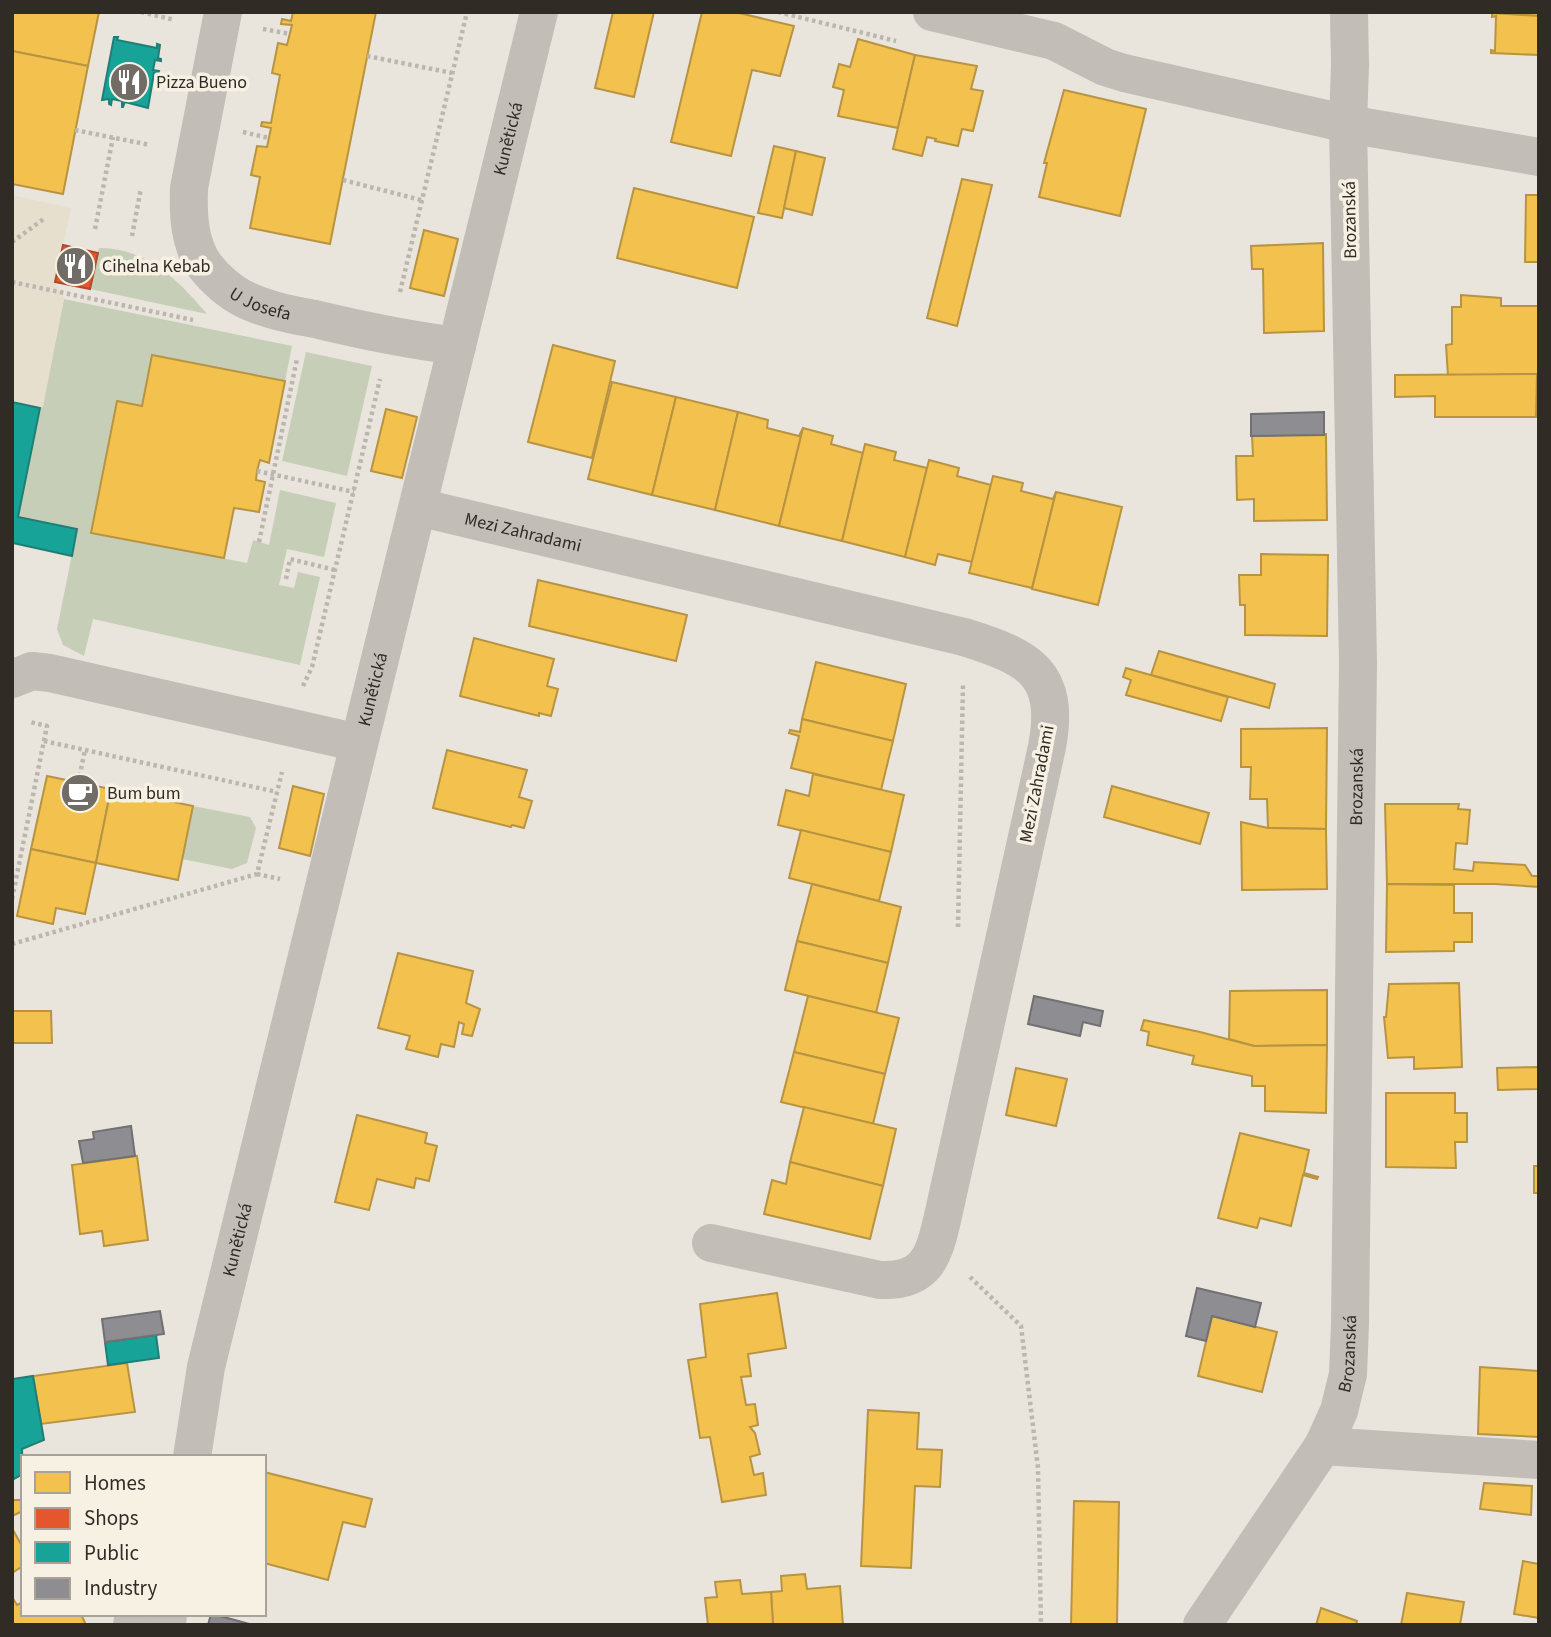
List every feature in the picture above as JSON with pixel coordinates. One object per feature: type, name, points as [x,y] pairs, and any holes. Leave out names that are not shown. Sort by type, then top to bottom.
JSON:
[{"type":"street","name":"U Josefa","points":[[223,12],[188,188],[188,213],[196,249],[205,265],[223,284],[244,299],[268,309],[389,336],[457,346]]},
{"type":"street","name":"Kunětická","points":[[177,1455],[206,1367],[539,12]]},
{"type":"street","points":[[932,12],[1054,41],[1105,67],[1124,73],[1348,124],[1539,157]]},
{"type":"street","name":"Brozanská","points":[[1202,1625],[1323,1446],[1339,1411],[1348,1374],[1358,663],[1348,124],[1349,12]]},
{"type":"street","name":"Mezi Zahradami","points":[[418,507],[964,637],[1009,653],[1027,663],[1041,678],[1051,710],[1047,747],[937,1245],[930,1260],[922,1270],[895,1280],[861,1276],[711,1242]]},
{"type":"street","points":[[12,678],[32,671],[50,673],[359,743]]},
{"type":"street","name":"Kunětická","points":[[192,1455],[206,1367]]},
{"type":"street","points":[[1323,1446],[1539,1461]]},
{"type":"path","points":[[141,12],[175,20]]},
{"type":"path","points":[[389,336],[467,12]]},
{"type":"path","points":[[368,56],[452,73]]},
{"type":"path","points":[[75,130],[150,145]]},
{"type":"path","points":[[95,229],[113,137]]},
{"type":"path","points":[[343,180],[421,200]]},
{"type":"path","points":[[12,242],[45,218]]},
{"type":"path","points":[[259,542],[298,355]]},
{"type":"path","points":[[257,471],[354,492]]},
{"type":"path","points":[[286,579],[290,559],[335,570]]},
{"type":"path","points":[[958,927],[964,637]]},
{"type":"path","points":[[12,900],[47,726],[24,720]]},
{"type":"path","points":[[44,741],[277,792]]},
{"type":"path","points":[[78,783],[85,750]]},
{"type":"path","points":[[937,1245],[1021,1326],[1038,1468],[1041,1625]]},
{"type":"green space","points":[[99,248],[116,249],[147,260],[173,278],[207,314],[90,289]]},
{"type":"green space","points":[[64,299],[292,346],[285,381],[152,355],[142,406],[116,402],[91,532],[247,563],[253,540],[269,545],[280,490],[336,503],[324,557],[287,549],[279,585],[294,588],[298,572],[320,577],[300,665],[93,619],[84,656],[63,645],[57,629],[77,529],[18,517]]},
{"type":"green space","points":[[306,352],[372,366],[347,476],[282,461]]},
{"type":"green space","points":[[193,806],[250,817],[256,828],[247,863],[232,869],[182,859]]},
{"type":"shaded area","points":[[12,195],[71,208],[55,282],[64,299],[43,407],[40,408],[12,402]]},
{"type":"building: Homes","points":[[12,12],[99,12],[88,66],[12,51]]},
{"type":"building: Homes","points":[[293,12],[376,12],[330,244],[250,228],[260,177],[251,175],[257,146],[267,147],[271,128],[261,126],[262,122],[271,123],[280,75],[272,73],[278,43],[287,45],[292,25],[281,24],[282,19],[291,21]]},
{"type":"building: Homes","points":[[613,12],[654,12],[634,97],[595,88]]},
{"type":"building: Homes","points":[[702,12],[735,12],[794,26],[780,76],[752,70],[731,156],[671,142]]},
{"type":"building: Homes","points":[[1539,12],[1539,16],[1492,13]]},
{"type":"building: Homes","points":[[1492,13],[1539,16],[1539,55],[1491,53],[1491,50],[1495,51],[1496,16],[1492,17]]},
{"type":"building: Homes","points":[[858,39],[915,55],[898,128],[838,116],[844,90],[833,87],[839,64],[850,67]]},
{"type":"building: Homes","points":[[12,51],[88,66],[63,194],[12,184]]},
{"type":"building: Homes","points":[[915,55],[977,66],[971,89],[983,91],[973,131],[962,129],[958,146],[927,137],[922,156],[893,149]]},
{"type":"building: Homes","points":[[1064,90],[1146,109],[1120,216],[1039,197],[1047,163],[1044,163]]},
{"type":"building: Homes","points":[[774,146],[796,151],[782,218],[758,213]]},
{"type":"building: Homes","points":[[796,151],[825,158],[812,215],[784,208]]},
{"type":"building: Homes","points":[[962,179],[992,185],[957,326],[927,318]]},
{"type":"building: Homes","points":[[634,188],[754,217],[737,288],[617,258]]},
{"type":"building: Homes","points":[[1526,195],[1539,195],[1539,262],[1525,262]]},
{"type":"building: Homes","points":[[424,230],[458,239],[444,296],[410,288]]},
{"type":"building: Homes","points":[[1323,243],[1324,331],[1264,333],[1263,269],[1252,269],[1251,246]]},
{"type":"building: Homes","points":[[1461,295],[1501,298],[1501,306],[1539,306],[1539,374],[1448,376],[1446,345],[1452,344],[1452,307],[1461,307]]},
{"type":"building: Homes","points":[[553,345],[615,361],[592,458],[528,442]]},
{"type":"building: Homes","points":[[152,355],[285,381],[269,463],[260,460],[257,471],[256,480],[265,482],[259,512],[234,508],[224,558],[91,533],[117,401],[142,406]]},
{"type":"building: Homes","points":[[1537,374],[1536,417],[1435,417],[1435,396],[1395,397],[1395,375]]},
{"type":"building: Homes","points":[[612,382],[676,397],[652,495],[588,479]]},
{"type":"building: Homes","points":[[676,397],[738,412],[715,510],[652,495]]},
{"type":"building: Homes","points":[[386,409],[417,417],[402,478],[371,471]]},
{"type":"building: Homes","points":[[738,412],[768,420],[767,428],[799,436],[803,428],[779,526],[715,510]]},
{"type":"building: Homes","points":[[803,428],[833,436],[831,444],[863,453],[842,541],[779,526]]},
{"type":"building: Homes","points":[[1326,434],[1327,520],[1254,521],[1254,499],[1237,500],[1236,456],[1253,456],[1252,436]]},
{"type":"building: Homes","points":[[865,444],[896,452],[894,460],[927,468],[905,557],[842,541]]},
{"type":"building: Homes","points":[[929,460],[959,468],[957,476],[991,485],[972,562],[938,554],[935,565],[905,557]]},
{"type":"building: Homes","points":[[993,476],[1023,483],[1021,491],[1053,499],[1056,492],[1032,588],[969,573]]},
{"type":"building: Homes","points":[[1056,492],[1122,507],[1098,605],[1032,589]]},
{"type":"building: Homes","points":[[1261,554],[1328,555],[1327,636],[1245,635],[1245,605],[1240,605],[1239,575],[1261,575]]},
{"type":"building: Homes","points":[[538,580],[687,615],[676,661],[529,626]]},
{"type":"building: Homes","points":[[474,638],[554,659],[547,686],[558,689],[551,716],[539,713],[539,716],[460,696]]},
{"type":"building: Homes","points":[[1159,651],[1275,684],[1269,708],[1151,675]]},
{"type":"building: Homes","points":[[816,662],[906,684],[893,741],[802,719]]},
{"type":"building: Homes","points":[[1126,668],[1228,697],[1221,721],[1126,695],[1131,680],[1123,677]]},
{"type":"building: Homes","points":[[802,719],[893,741],[881,790],[791,768],[799,736],[789,733],[790,730],[800,732]]},
{"type":"building: Homes","points":[[1327,728],[1326,829],[1268,828],[1267,799],[1250,799],[1251,767],[1241,767],[1241,729]]},
{"type":"building: Homes","points":[[447,750],[527,770],[519,797],[532,801],[524,828],[433,808]]},
{"type":"building: Homes","points":[[813,774],[904,795],[891,852],[778,825],[786,790],[809,796]]},
{"type":"building: Homes","points":[[47,776],[111,789],[96,863],[31,849]]},
{"type":"building: Homes","points":[[293,786],[324,794],[310,856],[279,848]]},
{"type":"building: Homes","points":[[1112,786],[1209,813],[1200,844],[1104,817]]},
{"type":"building: Homes","points":[[111,789],[193,806],[178,880],[96,863]]},
{"type":"building: Homes","points":[[1385,804],[1459,804],[1458,809],[1470,810],[1467,844],[1456,843],[1454,869],[1473,871],[1474,862],[1525,865],[1532,876],[1539,876],[1539,887],[1495,884],[1387,884]]},
{"type":"building: Homes","points":[[1241,822],[1268,828],[1326,829],[1327,889],[1242,890]]},
{"type":"building: Homes","points":[[801,830],[891,852],[879,901],[789,878]]},
{"type":"building: Homes","points":[[31,849],[96,863],[85,914],[56,908],[53,924],[17,916]]},
{"type":"building: Homes","points":[[812,884],[901,907],[888,963],[797,941]]},
{"type":"building: Homes","points":[[1387,884],[1454,885],[1454,913],[1472,913],[1472,942],[1454,942],[1454,951],[1386,952]]},
{"type":"building: Homes","points":[[797,941],[888,963],[876,1013],[785,990]]},
{"type":"building: Homes","points":[[398,953],[473,971],[466,1003],[480,1009],[472,1036],[462,1034],[464,1024],[459,1022],[454,1047],[441,1044],[438,1057],[406,1049],[410,1036],[378,1028]]},
{"type":"building: Homes","points":[[1459,983],[1462,1067],[1414,1069],[1414,1057],[1388,1058],[1384,1017],[1389,984]]},
{"type":"building: Homes","points":[[1327,990],[1327,1045],[1254,1046],[1229,1039],[1230,991]]},
{"type":"building: Homes","points":[[808,996],[899,1018],[885,1074],[794,1052]]},
{"type":"building: Homes","points":[[12,1011],[51,1011],[52,1043],[12,1043]]},
{"type":"building: Homes","points":[[1144,1020],[1254,1046],[1327,1045],[1326,1113],[1265,1111],[1265,1086],[1252,1086],[1252,1076],[1192,1064],[1194,1056],[1147,1045],[1149,1032],[1141,1030]]},
{"type":"building: Homes","points":[[794,1052],[885,1074],[873,1124],[781,1102]]},
{"type":"building: Homes","points":[[1539,1067],[1539,1089],[1498,1090],[1497,1068]]},
{"type":"building: Homes","points":[[1016,1068],[1067,1079],[1056,1126],[1006,1115]]},
{"type":"building: Homes","points":[[1386,1093],[1455,1093],[1455,1113],[1467,1113],[1467,1142],[1455,1142],[1456,1168],[1386,1167]]},
{"type":"building: Homes","points":[[804,1107],[896,1129],[883,1186],[790,1162]]},
{"type":"building: Homes","points":[[357,1115],[427,1133],[425,1143],[437,1146],[429,1181],[416,1178],[414,1188],[377,1179],[369,1210],[335,1202]]},
{"type":"building: Homes","points":[[1240,1133],[1309,1150],[1304,1173],[1318,1177],[1317,1179],[1303,1175],[1291,1226],[1260,1218],[1257,1228],[1218,1218]]},
{"type":"building: Homes","points":[[137,1156],[148,1240],[104,1246],[102,1231],[80,1234],[72,1165]]},
{"type":"building: Homes","points":[[790,1162],[883,1186],[870,1239],[764,1214],[772,1180],[786,1184]]},
{"type":"building: Homes","points":[[1534,1166],[1539,1166],[1539,1193],[1534,1193]]},
{"type":"building: Homes","points":[[777,1293],[786,1348],[748,1354],[751,1376],[741,1377],[746,1405],[755,1404],[758,1425],[750,1427],[755,1433],[760,1454],[750,1457],[754,1475],[763,1473],[766,1495],[722,1502],[710,1437],[700,1438],[688,1360],[706,1357],[700,1304]]},
{"type":"building: Homes","points":[[1212,1316],[1277,1332],[1262,1392],[1198,1376]]},
{"type":"building: Homes","points":[[127,1363],[135,1412],[41,1424],[33,1376]]},
{"type":"building: Homes","points":[[1480,1367],[1539,1371],[1539,1437],[1478,1434]]},
{"type":"building: Homes","points":[[868,1410],[919,1413],[917,1449],[942,1450],[940,1487],[915,1486],[911,1568],[861,1566]]},
{"type":"building: Homes","points":[[266,1472],[372,1499],[365,1527],[343,1522],[328,1580],[266,1564]]},
{"type":"building: Homes","points":[[1484,1483],[1532,1486],[1531,1515],[1480,1509]]},
{"type":"building: Homes","points":[[12,1500],[21,1500],[21,1512],[12,1516]]},
{"type":"building: Homes","points":[[1074,1501],[1119,1502],[1117,1625],[1071,1625]]},
{"type":"building: Homes","points":[[12,1528],[21,1544],[21,1567],[12,1573]]},
{"type":"building: Homes","points":[[1523,1561],[1539,1564],[1539,1618],[1514,1614]]},
{"type":"building: Homes","points":[[805,1574],[807,1589],[840,1586],[843,1625],[773,1625],[771,1592],[782,1591],[781,1576]]},
{"type":"building: Homes","points":[[740,1580],[742,1594],[771,1592],[773,1625],[708,1625],[705,1598],[717,1597],[715,1582]]},
{"type":"building: Homes","points":[[1407,1593],[1464,1602],[1460,1625],[1401,1625]]},
{"type":"building: Homes","points":[[12,1597],[17,1605],[21,1603],[21,1616],[82,1616],[86,1625],[12,1625]]},
{"type":"building: Homes","points":[[1321,1608],[1357,1621],[1356,1625],[1316,1625]]},
{"type":"building: Shops","points":[[63,245],[98,253],[90,289],[55,282]]},
{"type":"building: Public","points":[[114,37],[118,37],[117,40],[157,48],[157,44],[160,45],[158,58],[161,61],[155,60],[153,70],[159,71],[158,74],[154,73],[148,108],[125,102],[122,107],[122,101],[112,99],[111,105],[109,99],[102,100]]},
{"type":"building: Public","points":[[12,402],[40,408],[18,517],[77,529],[72,556],[13,543],[12,547]]},
{"type":"building: Public","points":[[156,1335],[159,1358],[108,1365],[105,1342]]},
{"type":"building: Public","points":[[33,1376],[44,1440],[22,1449],[21,1475],[12,1480],[12,1379]]},
{"type":"building: Industry","points":[[1324,412],[1324,435],[1251,436],[1251,414]]},
{"type":"building: Industry","points":[[1034,996],[1103,1011],[1100,1026],[1083,1022],[1080,1036],[1028,1024]]},
{"type":"building: Industry","points":[[131,1126],[135,1156],[83,1163],[79,1141],[94,1139],[93,1132]]},
{"type":"building: Industry","points":[[1197,1288],[1261,1303],[1255,1327],[1212,1316],[1206,1341],[1186,1336]]},
{"type":"building: Industry","points":[[160,1311],[164,1334],[105,1342],[102,1319]]},
{"type":"building: Industry","points":[[210,1616],[220,1616],[253,1625],[208,1625]]},
{"type":"place","name":"Pizza Bueno","points":[[129,82]]},
{"type":"place","name":"Cihelna Kebab","points":[[75,266]]},
{"type":"place","name":"Bum bum","points":[[80,793]]}]
